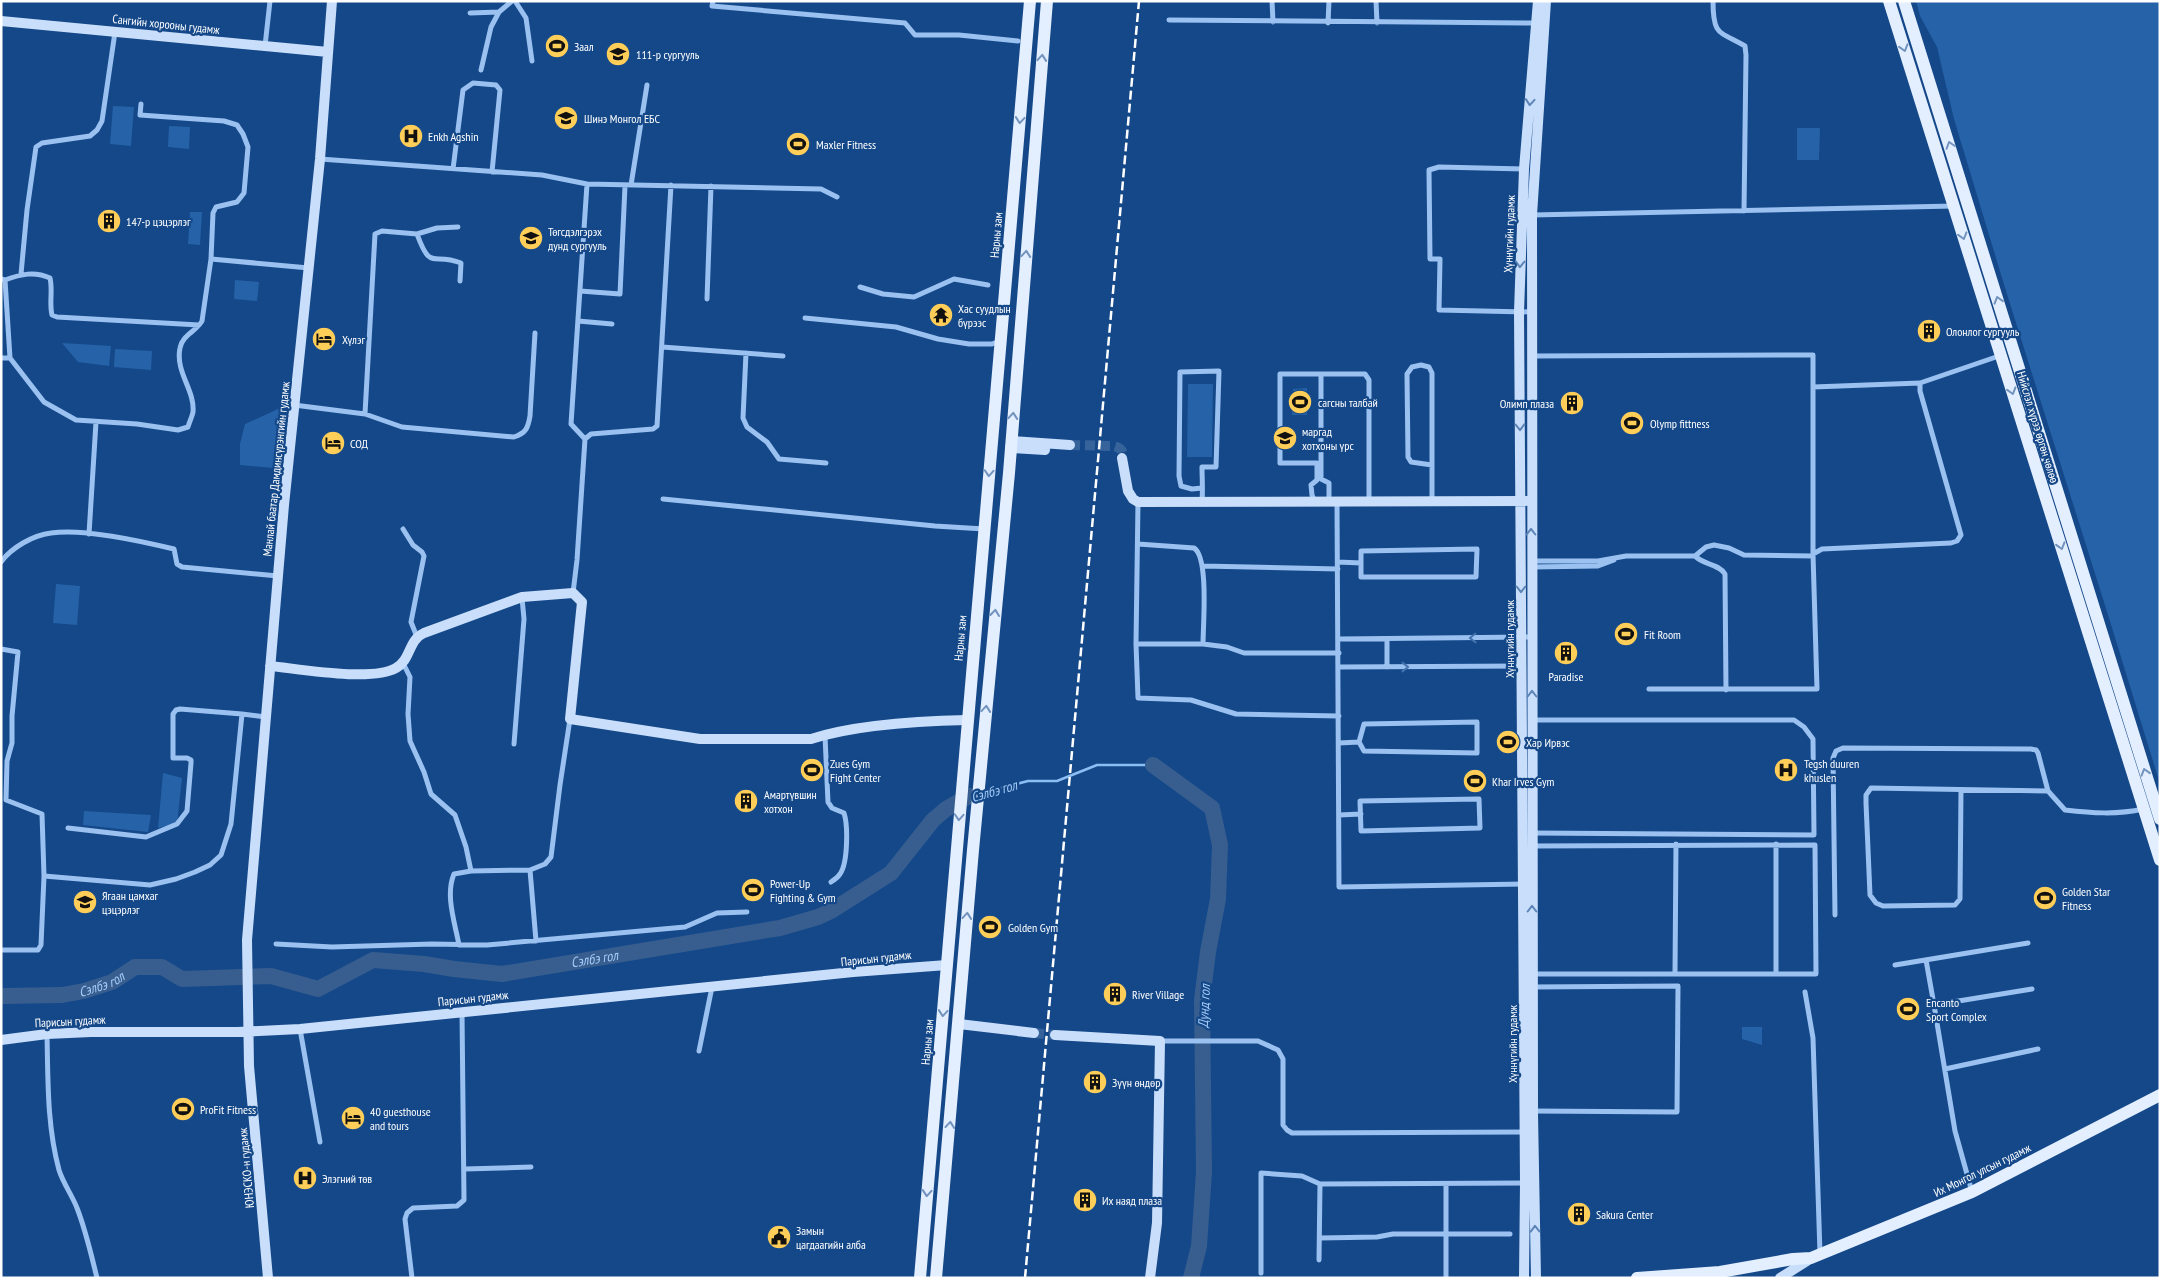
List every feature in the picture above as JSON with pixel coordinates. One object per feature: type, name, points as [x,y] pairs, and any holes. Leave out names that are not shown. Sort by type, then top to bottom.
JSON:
[{"type":"main road","name":"Манлай баатар Дамдинсүрэнгийн гудамж","points":[[247,940],[294,405],[320,160],[332,1]]},
{"type":"main road","name":"Нарны зам","points":[[920,1278],[1030,1]]},
{"type":"main road","points":[[936,1278],[948,1156],[974,836],[1011,445],[1047,1]]},
{"type":"main road","name":"Хүннүгийн гудамж","points":[[1536,1278],[1532,974],[1522,666],[1527,637],[1532,564],[1526,501],[1531,356],[1532,215],[1540,23],[1538,1]]},
{"type":"main road","name":"Хүннүгийн гудамж","points":[[1524,1278],[1528,884],[1532,846],[1532,720],[1527,637],[1526,501],[1518,312],[1524,169],[1540,23],[1546,1]]},
{"type":"main road","name":"Нийслэл хүрээ өргөн чөлөө","points":[[1889,1],[2001,356],[2160,819]]},
{"type":"main road","name":"Нийслэл хүрээ өргөн чөлөө","points":[[1904,1],[2008,332],[2160,860]]},
{"type":"main road","name":"Сангийн хорооны гудамж","points":[[1,21],[328,52]]},
{"type":"main road","points":[[1023,88],[1031,85],[1039,89]]},
{"type":"main road","points":[[1995,337],[2008,332]]},
{"type":"main road","points":[[1011,445],[1069,448]]},
{"type":"main road","points":[[1122,458],[1128,491],[1133,500],[1138,502],[1314,500],[1526,501]]},
{"type":"main road","points":[[985,526],[996,522],[1004,525]]},
{"type":"main road","points":[[270,666],[351,675],[390,671],[402,663],[417,637],[522,597],[572,594],[582,602],[570,719],[700,739],[811,738],[871,727],[967,720]]},
{"type":"main road","name":"ЮНЭСКО-н гудамж","points":[[247,940],[249,1055],[268,1278]]},
{"type":"main road","name":"Парисын гудамж","points":[[1,1040],[47,1034],[238,1032],[300,1029],[947,965]]},
{"type":"main road","points":[[958,1024],[1034,1033]]},
{"type":"main road","points":[[1055,1035],[1160,1041],[1157,1223],[1150,1278]]},
{"type":"main road","name":"Их Монгол улсын гудамж","points":[[1780,1278],[1815,1257],[1972,1192],[2160,1095]]},
{"type":"main road","points":[[931,1153],[935,1158],[939,1159],[948,1156]]},
{"type":"main road","points":[[929,1173],[939,1167],[946,1172]]},
{"type":"main road","name":"Их Монгол улсын гудамж","points":[[1637,1278],[1720,1272],[1815,1257]]},
{"type":"street","points":[[266,46],[270,1]]},
{"type":"street","points":[[481,70],[486,44],[499,12],[513,1],[526,18],[532,61]]},
{"type":"street","points":[[712,1],[712,6],[905,23],[915,35],[959,35],[1018,41]]},
{"type":"street","points":[[1272,1],[1273,22]]},
{"type":"street","points":[[1328,22],[1329,1]]},
{"type":"street","points":[[1376,1],[1377,23]]},
{"type":"street","points":[[1713,1],[1716,28],[1724,37],[1744,46],[1746,55],[1744,210]]},
{"type":"street","points":[[470,13],[499,12]]},
{"type":"street","points":[[1169,20],[1540,23]]},
{"type":"street","points":[[21,274],[27,210],[36,147],[42,143],[90,136],[97,130],[102,121],[115,31]]},
{"type":"street","points":[[453,168],[463,90],[473,83],[496,85],[500,90],[492,172]]},
{"type":"street","points":[[580,291],[620,294],[628,185],[647,85]]},
{"type":"street","points":[[141,104],[140,115],[224,121],[237,126],[243,134],[248,147],[244,193],[237,202],[216,207],[213,213],[211,259],[199,326],[182,341],[180,348],[180,369],[190,391],[193,411],[188,427],[178,430],[138,424],[76,420],[44,402],[10,358],[3,279],[21,274],[42,275],[50,278],[52,287],[51,310],[52,315],[57,317],[199,326]]},
{"type":"street","points":[[320,160],[542,175],[587,184],[821,189],[837,197]]},
{"type":"street","points":[[1524,169],[1439,168],[1429,170],[1430,259],[1440,259],[1439,310],[1531,312]]},
{"type":"street","points":[[585,439],[571,424],[587,184]]},
{"type":"street","points":[[572,594],[577,560],[585,439],[591,434],[653,429],[657,426],[671,185]]},
{"type":"street","points":[[707,300],[711,186]]},
{"type":"street","points":[[1532,215],[1954,206]]},
{"type":"street","points":[[365,414],[375,234],[382,231],[417,234],[437,228],[458,227]]},
{"type":"street","points":[[417,234],[426,255],[431,258],[461,263],[460,281]]},
{"type":"street","points":[[211,259],[310,268]]},
{"type":"street","points":[[860,287],[882,294],[914,297],[954,279],[988,285]]},
{"type":"street","points":[[805,318],[896,327],[938,339],[969,344],[992,344],[1001,341]]},
{"type":"street","points":[[578,321],[612,324]]},
{"type":"street","points":[[294,405],[365,414],[402,427],[484,436],[514,437],[528,429],[535,333]]},
{"type":"street","points":[[662,348],[783,356]]},
{"type":"street","points":[[746,353],[743,414],[747,427],[767,442],[779,459],[826,463]]},
{"type":"street","points":[[1531,356],[1813,355],[1813,555],[1817,689],[1649,690]]},
{"type":"street","points":[[1813,386],[1920,383],[2001,356]]},
{"type":"street","points":[[1,358],[10,358]]},
{"type":"street","points":[[1432,466],[1411,462],[1408,456],[1407,374],[1412,367],[1429,368],[1432,373],[1432,466],[1432,501]]},
{"type":"street","points":[[1202,488],[1192,489],[1181,486],[1179,476],[1180,372],[1219,370],[1216,467],[1202,466],[1202,488],[1202,502]]},
{"type":"street","points":[[1314,500],[1312,485],[1317,480],[1317,463],[1280,463],[1280,374],[1365,374],[1369,380],[1369,500]]},
{"type":"street","points":[[1321,374],[1321,480],[1329,483],[1333,500],[1338,566],[1339,887],[1528,884]]},
{"type":"street","points":[[1532,564],[1598,566],[1626,556],[1695,556],[1706,547],[1718,546],[1735,550],[1744,555],[1813,555],[1822,549],[1830,548],[1950,543],[1957,541],[1961,534],[1920,391],[1920,383]]},
{"type":"street","points":[[89,534],[96,422]]},
{"type":"street","points":[[663,499],[935,526],[985,526]]},
{"type":"street","points":[[1138,502],[1136,644],[1138,698],[1190,700],[1236,714],[1339,716]]},
{"type":"street","points":[[404,529],[412,545],[422,552],[424,556],[410,622],[417,637]]},
{"type":"street","points":[[1,562],[7,554],[27,542],[49,533],[69,532],[174,548],[177,564],[182,567],[278,576]]},
{"type":"street","points":[[1138,544],[1194,548],[1198,550],[1203,566],[1202,644]]},
{"type":"street","points":[[1477,549],[1476,577],[1361,577],[1361,563],[1361,551],[1477,549]]},
{"type":"street","points":[[1695,556],[1701,562],[1722,569],[1725,574],[1726,690]]},
{"type":"street","points":[[1203,566],[1338,566],[1361,563]]},
{"type":"street","points":[[514,744],[524,619],[522,597]]},
{"type":"street","points":[[1339,639],[1527,637]]},
{"type":"street","points":[[1387,639],[1387,667]]},
{"type":"street","points":[[1136,644],[1202,644],[1227,647],[1244,653],[1339,653]]},
{"type":"street","points":[[1,648],[18,652],[12,716],[12,743],[7,761],[6,800],[42,814],[44,876],[41,945],[38,950],[1,950]]},
{"type":"street","points":[[402,663],[410,677],[408,714],[410,741],[424,772],[431,794],[455,816],[466,846],[471,871]]},
{"type":"street","points":[[1339,667],[1522,666]]},
{"type":"street","points":[[68,828],[146,836],[177,824],[186,811],[191,760],[187,758],[173,758],[173,714],[176,710],[266,716]]},
{"type":"street","points":[[44,876],[150,885],[176,879],[210,865],[221,855],[231,824],[242,714]]},
{"type":"street","points":[[459,945],[450,892],[454,874],[471,871],[530,870],[544,864],[551,857],[570,719]]},
{"type":"street","points":[[1532,720],[1794,720],[1804,727],[1812,739],[1814,835],[1532,833]]},
{"type":"street","points":[[1477,722],[1478,753],[1364,751],[1359,742],[1364,724],[1477,722]]},
{"type":"street","points":[[825,734],[828,802],[832,808],[844,813],[848,822],[844,865],[841,874],[831,882]]},
{"type":"street","points":[[1339,743],[1359,742]]},
{"type":"street","points":[[1835,915],[1833,758],[1836,751],[1842,748],[2031,749],[2036,750],[2038,754],[2048,791],[2065,810],[2091,813],[2127,813],[2144,808]]},
{"type":"street","points":[[1961,790],[1960,899],[1955,905],[1883,906],[1876,903],[1870,895],[1866,795],[1872,788],[2048,791]]},
{"type":"street","points":[[1479,798],[1480,828],[1361,831],[1361,814],[1360,801],[1479,798]]},
{"type":"street","points":[[1339,815],[1361,814]]},
{"type":"street","points":[[1675,973],[1676,844]]},
{"type":"street","points":[[1776,844],[1776,974]]},
{"type":"street","points":[[1532,846],[1815,845],[1816,954],[1816,974],[1532,974]]},
{"type":"street","points":[[530,870],[536,941]]},
{"type":"street","points":[[276,944],[332,947],[487,945],[685,927],[717,913],[747,912]]},
{"type":"street","points":[[1895,965],[2028,943]]},
{"type":"street","points":[[1926,960],[1955,1131],[1972,1192]]},
{"type":"street","points":[[1532,987],[1678,986],[1677,1112],[1533,1111]]},
{"type":"street","points":[[699,1051],[712,987]]},
{"type":"street","points":[[1934,1005],[2032,989]]},
{"type":"street","points":[[1805,992],[1813,1038],[1815,1257]]},
{"type":"street","points":[[412,1278],[405,1218],[407,1213],[413,1208],[458,1206],[464,1200],[462,1012]]},
{"type":"street","points":[[300,1029],[320,1142]]},
{"type":"street","points":[[47,1034],[48,1096],[54,1149],[60,1173],[77,1208],[88,1242],[96,1278]]},
{"type":"street","points":[[1160,1041],[1258,1041],[1278,1050],[1283,1058],[1283,1125],[1292,1133],[1525,1132]]},
{"type":"street","points":[[1945,1069],[2038,1049]]},
{"type":"street","points":[[465,1169],[532,1167]]},
{"type":"street","points":[[1260,1273],[1261,1173],[1302,1176],[1320,1184],[1525,1183]]},
{"type":"street","points":[[1319,1260],[1320,1184]]},
{"type":"street","points":[[1446,1184],[1446,1278]]},
{"type":"street","points":[[1320,1238],[1377,1237],[1393,1234],[1510,1234]]},
{"type":"shaded area","points":[[1916,1],[2160,1],[2160,784],[2006,291],[1954,119],[1937,47],[1920,16]]},
{"type":"shaded area","points":[[113,106],[134,107],[131,146],[110,144]]},
{"type":"shaded area","points":[[169,126],[190,127],[189,149],[168,147]]},
{"type":"shaded area","points":[[1797,128],[1820,128],[1819,160],[1797,160]]},
{"type":"shaded area","points":[[190,212],[202,212],[200,245],[188,244]]},
{"type":"shaded area","points":[[235,280],[259,282],[257,301],[234,299]]},
{"type":"shaded area","points":[[62,343],[111,346],[109,366],[78,362]]},
{"type":"shaded area","points":[[115,349],[152,351],[151,370],[114,367]]},
{"type":"shaded area","points":[[1188,384],[1213,384],[1212,457],[1187,457]]},
{"type":"shaded area","name":"сагсны талбай","points":[[1307,388],[1307,415],[1292,415],[1293,389]]},
{"type":"shaded area","points":[[280,408],[274,468],[240,465],[240,444],[245,424]]},
{"type":"shaded area","points":[[56,584],[80,586],[77,625],[53,623]]},
{"type":"shaded area","points":[[163,773],[182,778],[177,824],[158,828]]},
{"type":"shaded area","points":[[84,811],[151,815],[148,832],[83,825]]},
{"type":"shaded area","points":[[1742,1027],[1762,1027],[1762,1045],[1742,1039]]},
{"type":"waterway","name":"Сэлбэ гол","points":[[982,793],[1028,781],[1057,781],[1097,765],[1153,765]]},
{"type":"waterway","name":"Дунд гол","points":[[1153,765],[1212,808],[1220,845],[1218,899],[1208,952],[1202,1000],[1204,1172],[1199,1246],[1191,1278]]},
{"type":"waterway","name":"Сэлбэ гол","points":[[1,996],[62,995],[84,991],[112,982],[135,967],[162,967],[182,979],[271,976],[318,989],[373,960],[424,964],[502,974],[780,928],[818,917],[831,911],[891,873],[933,820],[946,809],[969,796]]},
{"type":"tunnel","points":[[1070,445],[1114,446],[1121,450],[1123,453],[1122,458]]},
{"type":"tunnel","points":[[1034,1033],[1055,1035]]},
{"type":"railway","points":[[1025,1278],[1139,1]]},
{"type":"place","name":"Заал","points":[[557,46]]},
{"type":"place","name":"111-р сургууль","points":[[618,54]]},
{"type":"place","name":"Шинэ Монгол ЕБС","points":[[566,118]]},
{"type":"place","name":"Enkh Agshin","points":[[411,136]]},
{"type":"place","name":"Maxler Fitness","points":[[798,144]]},
{"type":"place","name":"147-р цэцэрлэг","points":[[109,221]]},
{"type":"place","name":"Төгсдэлгэрэх дунд сургууль","points":[[531,238]]},
{"type":"place","name":"Хас суудлын бүрээс","points":[[941,315]]},
{"type":"place","name":"Олонлог сургууль","points":[[1929,331]]},
{"type":"place","name":"Хүлэг","points":[[324,339]]},
{"type":"place","name":"сагсны талбай","points":[[1300,402]]},
{"type":"place","name":"Олимп плаза","points":[[1572,403]]},
{"type":"place","name":"Olymp fittness","points":[[1632,423]]},
{"type":"place","name":"маргад хотхоны үрс","points":[[1285,438]]},
{"type":"place","name":"СОД","points":[[333,443]]},
{"type":"place","name":"Fit Room","points":[[1626,634]]},
{"type":"place","name":"Paradise","points":[[1566,653]]},
{"type":"place","name":"Хар Ирвэс","points":[[1508,742]]},
{"type":"place","name":"Zues Gym Fight Center","points":[[812,770]]},
{"type":"place","name":"Tegsh duuren khuslen","points":[[1786,770]]},
{"type":"place","name":"Khar Irves Gym","points":[[1475,781]]},
{"type":"place","name":"Амартүвшин хотхон","points":[[746,801]]},
{"type":"place","name":"Power-Up Fighting & Gym","points":[[753,890]]},
{"type":"place","name":"Golden Star Fitness","points":[[2045,898]]},
{"type":"place","name":"Ягаан цамхаг цэцэрлэг","points":[[85,902]]},
{"type":"place","name":"Golden Gym","points":[[990,927]]},
{"type":"place","name":"River Village","points":[[1115,994]]},
{"type":"place","name":"Encanto Sport Complex","points":[[1908,1009]]},
{"type":"place","name":"Зүүн өндөр","points":[[1095,1082]]},
{"type":"place","name":"ProFit Fitness","points":[[183,1109]]},
{"type":"place","name":"40 guesthouse and tours","points":[[353,1118]]},
{"type":"place","name":"Элэгний төв","points":[[305,1178]]},
{"type":"place","name":"Их наяд плаза","points":[[1085,1200]]},
{"type":"place","name":"Sakura Center","points":[[1579,1214]]},
{"type":"place","name":"Замын цагдаагийн алба","points":[[779,1237]]}]
